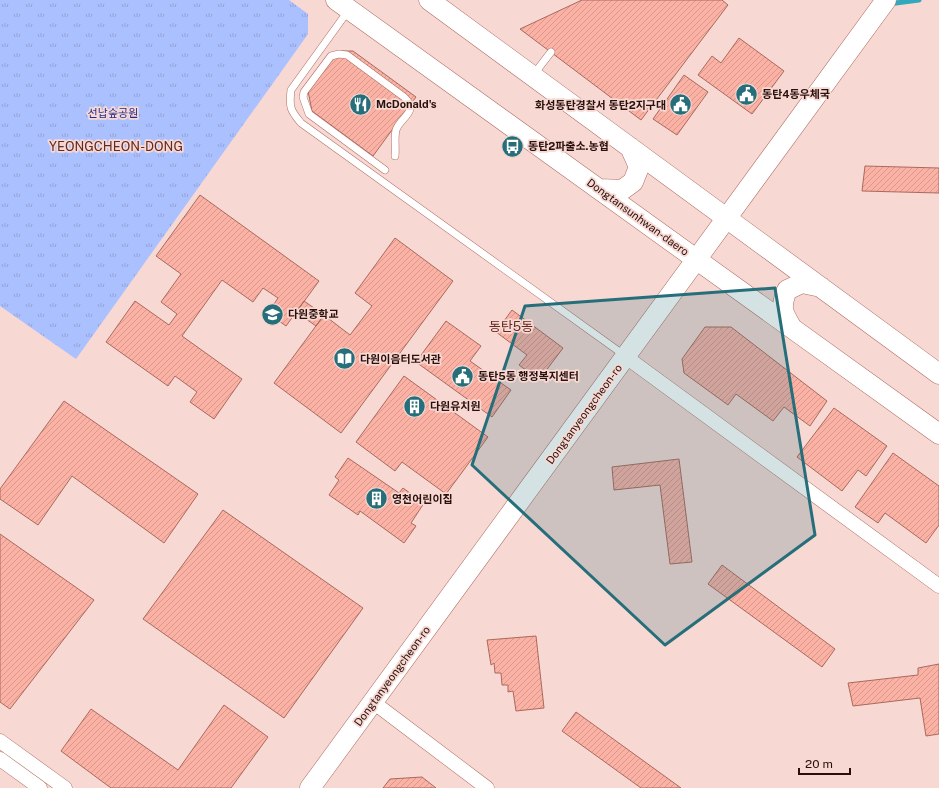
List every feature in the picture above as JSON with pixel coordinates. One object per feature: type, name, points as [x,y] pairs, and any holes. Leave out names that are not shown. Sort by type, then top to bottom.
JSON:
[{"type":"street","points":[[429,0],[939,374]]},
{"type":"street","name":"Dongtanyeongcheon-ro","points":[[310,788],[886,0]]},
{"type":"street","name":"Dongtansunhwan-daero","points":[[343,5],[939,434]]},
{"type":"street","points":[[600,189],[622,190],[633,182],[639,167],[630,147]]},
{"type":"street","points":[[792,328],[785,316],[782,303],[787,290],[802,283],[821,287]]},
{"type":"street","points":[[626,357],[939,586]]},
{"type":"street","points":[[373,702],[486,788]]},
{"type":"street","points":[[0,741],[65,788]]},
{"type":"street","points":[[0,759],[40,788]]},
{"type":"lane","points":[[343,5],[291,90],[290,102],[293,113],[301,123],[626,357]]},
{"type":"lane","points":[[532,76],[551,52]]},
{"type":"lane","points":[[386,170],[309,114],[303,97],[304,92],[331,56],[339,54],[347,56],[410,102],[408,113],[396,129],[395,156]]},
{"type":"highlighted area","points":[[775,288],[815,535],[665,645],[472,465],[525,306]]},
{"type":"green space","name":"선납숲공원","points":[[0,0],[289,0],[308,14],[308,34],[76,359],[0,306]]},
{"type":"building","points":[[582,0],[722,0],[728,5],[641,120],[520,29]]},
{"type":"building","name":"동탄4동우체국","points":[[739,38],[784,71],[752,114],[698,75],[712,56],[721,63]]},
{"type":"building","name":"McDonald's","points":[[337,51],[353,51],[416,97],[373,156],[312,111],[308,91]]},
{"type":"building","name":"화성동탄경찰서 동탄2지구대","points":[[684,75],[708,92],[677,135],[653,119]]},
{"type":"building","points":[[865,166],[939,168],[939,193],[862,191]]},
{"type":"building","points":[[200,195],[319,281],[286,326],[268,313],[278,298],[263,288],[253,302],[222,280],[182,336],[242,379],[214,419],[190,402],[197,392],[175,376],[168,386],[106,342],[135,301],[169,325],[177,314],[161,302],[181,274],[156,256]]},
{"type":"building","name":"다원이음터도서관","points":[[395,238],[453,281],[341,433],[274,383],[324,315],[350,335],[372,306],[355,293]]},
{"type":"building","points":[[304,301],[324,315],[316,326],[296,312]]},
{"type":"building","points":[[512,310],[563,348],[539,380],[519,365],[527,355],[496,332]]},
{"type":"building","name":"동탄5동 행정복지센터","points":[[446,321],[481,346],[470,361],[511,390],[492,417],[416,362]]},
{"type":"building","points":[[705,327],[731,327],[827,401],[810,426],[784,407],[773,421],[736,394],[728,405],[684,373],[682,359]]},
{"type":"building","name":"다원유치원","points":[[404,376],[488,437],[446,494],[402,462],[395,471],[356,442]]},
{"type":"building","points":[[64,401],[198,494],[164,543],[72,476],[38,525],[0,499],[0,489]]},
{"type":"building","points":[[834,408],[887,446],[866,476],[858,470],[842,491],[797,457]]},
{"type":"building","points":[[893,453],[939,486],[939,525],[926,543],[885,513],[878,523],[855,507]]},
{"type":"building","name":"영천어린이집","points":[[348,458],[399,493],[403,488],[424,503],[411,523],[416,526],[404,543],[360,511],[358,515],[329,495],[339,480],[335,477]]},
{"type":"building","points":[[679,459],[692,562],[670,564],[660,485],[614,490],[612,467]]},
{"type":"building","points":[[223,510],[363,608],[284,718],[143,619]]},
{"type":"building","points":[[0,534],[94,600],[10,709],[0,702]]},
{"type":"building","points":[[722,565],[835,649],[822,667],[708,584]]},
{"type":"building","points":[[536,636],[544,708],[516,711],[513,691],[508,692],[508,685],[502,685],[501,673],[495,673],[494,663],[491,665],[487,640]]},
{"type":"building","points":[[939,664],[939,734],[926,736],[920,698],[853,706],[848,683],[918,675],[918,668]]},
{"type":"building","points":[[224,705],[268,737],[231,788],[111,788],[61,751],[91,709],[178,770]]},
{"type":"building","points":[[576,712],[681,788],[641,788],[562,731]]},
{"type":"building","points":[[422,777],[436,788],[383,788],[390,779]]},
{"type":"waterway","points":[[888,4],[919,0]]},
{"type":"place","name":"동탄4동우체국","points":[[746,94]]},
{"type":"place","name":"McDonald's","points":[[361,104]]},
{"type":"place","name":"화성동탄경찰서 동탄2지구대","points":[[681,105]]},
{"type":"place","name":"동탄2파출소.농협","points":[[512,146]]},
{"type":"place","name":"다원중학교","points":[[272,314]]},
{"type":"place","name":"다원이음터도서관","points":[[344,359]]},
{"type":"place","name":"동탄5동 행정복지센터","points":[[463,376]]},
{"type":"place","name":"다원유치원","points":[[414,406]]},
{"type":"place","name":"영천어린이집","points":[[377,499]]},
{"type":"district","name":"YEONGCHEON-DONG","points":[[116,146]]},
{"type":"district","name":"동탄5동","points":[[511,326]]}]
